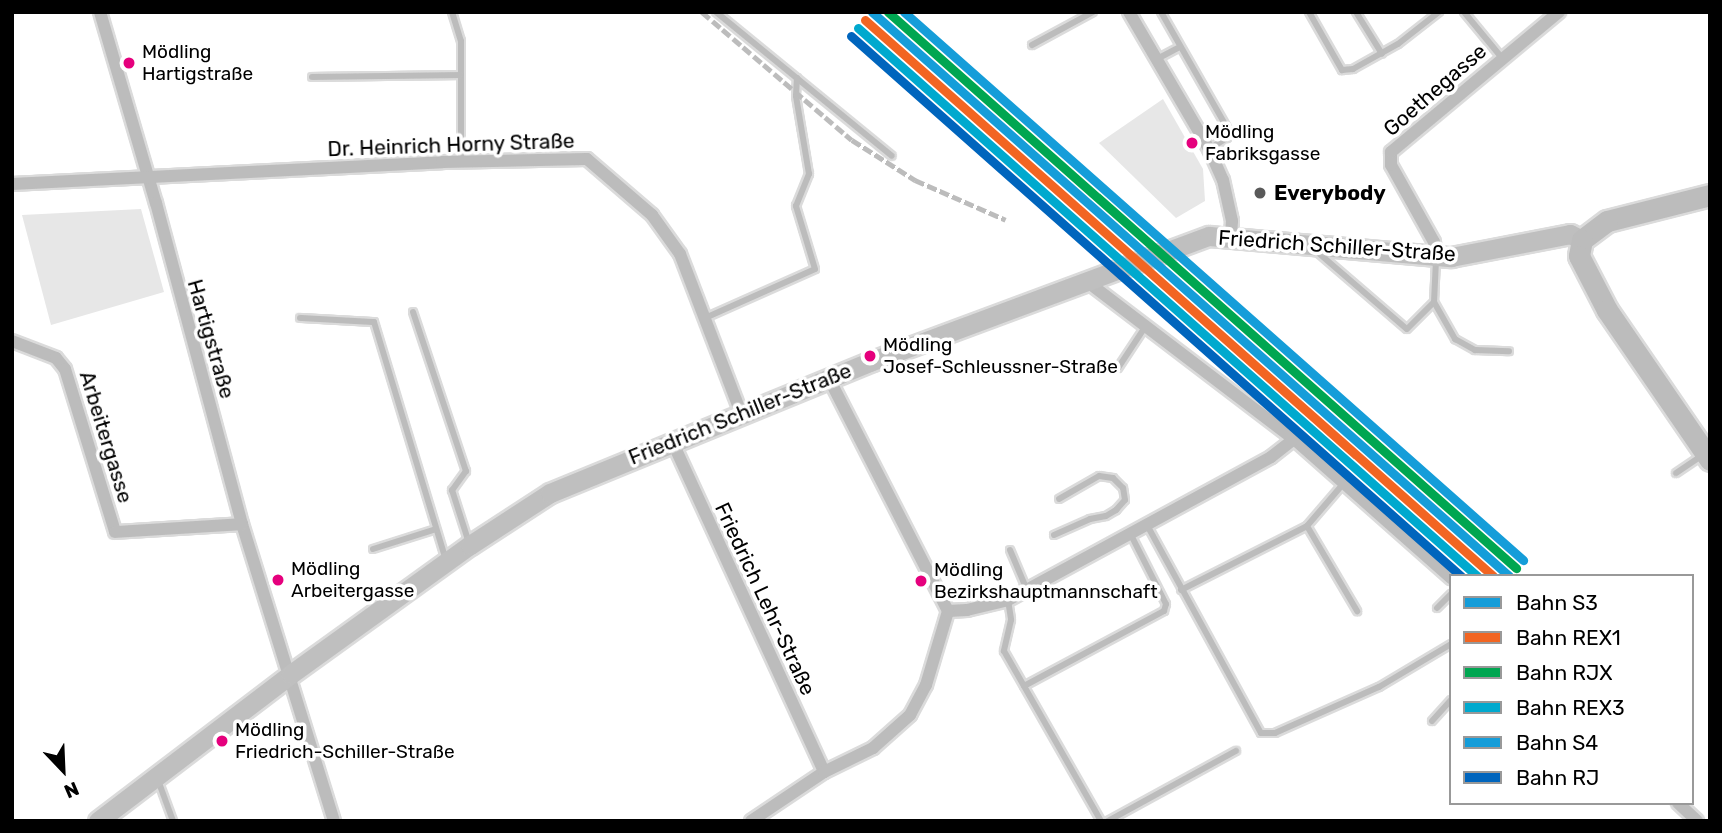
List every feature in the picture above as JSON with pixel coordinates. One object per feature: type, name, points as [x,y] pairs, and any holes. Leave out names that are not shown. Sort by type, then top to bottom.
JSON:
[{"type":"main road","points":[[1707,457],[1607,310],[1579,256],[1582,240],[1606,222],[1710,195]]},
{"type":"street","name":"Hartigstraße","points":[[100,12],[243,524],[334,821]]},
{"type":"street","points":[[1129,12],[1209,149],[1223,180],[1232,221],[1231,237]]},
{"type":"street","name":"Goethegasse","points":[[1436,255],[1434,242],[1391,165],[1391,152],[1553,14]]},
{"type":"street","name":"Dr. Heinrich Horny Straße","points":[[12,184],[461,161],[587,159],[659,225],[680,254],[741,413]]},
{"type":"street","name":"Friedrich Schiller-Straße","points":[[98,821],[158,778],[291,674],[446,561],[550,493],[829,378],[1085,280],[1209,236],[1451,257],[1524,251],[1570,234],[1582,240]]},
{"type":"street","points":[[1085,280],[1294,439],[1449,576]]},
{"type":"street","name":"Arbeitergasse","points":[[12,341],[56,358],[65,369],[115,533],[243,524]]},
{"type":"street","points":[[751,821],[824,772],[873,748],[910,715],[926,685],[948,611],[829,378]]},
{"type":"street","points":[[948,611],[967,610],[1008,600],[1271,457],[1294,439]]},
{"type":"street","name":"Friedrich Lehr-Straße","points":[[671,441],[824,772]]},
{"type":"street","points":[[1680,805],[1697,821]]},
{"type":"lane","points":[[452,12],[460,41],[461,161]]},
{"type":"lane","points":[[716,12],[892,156]]},
{"type":"lane","points":[[1032,45],[1093,12]]},
{"type":"lane","points":[[1161,12],[1229,131],[1227,138],[1209,149]]},
{"type":"lane","points":[[1309,12],[1342,70],[1353,69],[1382,54],[1438,12]]},
{"type":"lane","points":[[1356,12],[1382,54]]},
{"type":"lane","points":[[1464,12],[1502,58]]},
{"type":"lane","points":[[1156,60],[1180,47]]},
{"type":"lane","points":[[312,77],[461,75]]},
{"type":"lane","points":[[705,318],[815,269],[796,206],[809,174],[796,96],[797,78]]},
{"type":"lane","points":[[1307,244],[1407,328],[1434,302]]},
{"type":"lane","points":[[1436,255],[1434,302],[1455,339],[1475,350],[1509,351]]},
{"type":"lane","points":[[413,312],[466,471],[452,490],[470,545]]},
{"type":"lane","points":[[300,318],[374,322],[446,561]]},
{"type":"lane","points":[[1118,368],[1146,325]]},
{"type":"lane","points":[[1676,473],[1707,457]]},
{"type":"lane","points":[[1054,535],[1090,519],[1105,516],[1116,510],[1125,500],[1123,488],[1113,478],[1099,477],[1059,499]]},
{"type":"lane","points":[[1181,590],[1307,526],[1344,483]]},
{"type":"lane","points":[[1146,524],[1258,731],[1266,735],[1379,687],[1449,645]]},
{"type":"lane","points":[[1307,526],[1357,611]]},
{"type":"lane","points":[[373,549],[436,529]]},
{"type":"lane","points":[[1024,686],[1164,611],[1166,604],[1130,532]]},
{"type":"lane","points":[[1010,550],[1027,590]]},
{"type":"lane","points":[[1437,608],[1449,596]]},
{"type":"lane","points":[[1008,600],[1011,620],[1004,651],[1101,821]]},
{"type":"lane","points":[[1432,721],[1449,702]]},
{"type":"lane","points":[[1108,821],[1236,751]]},
{"type":"lane","points":[[158,778],[173,821]]},
{"type":"shaded area","points":[[1163,99],[1203,169],[1205,201],[1176,218],[1099,143]]},
{"type":"shaded area","points":[[141,209],[164,292],[51,325],[22,215]]},
{"type":"railway","points":[[702,12],[852,140],[915,180],[1006,220]]},
{"type":"rail line","name":"S3","points":[[872,12],[1507,574]]},
{"type":"rail line","name":"RJX","points":[[888,12],[1516,568]]},
{"type":"rail line","name":"S4","points":[[904,12],[1523,560]]},
{"type":"rail line","name":"REX1","points":[[865,20],[1491,574]]},
{"type":"rail line","name":"REX3","points":[[858,28],[1475,574]]},
{"type":"rail line","name":"RJ","points":[[851,36],[1459,574]]},
{"type":"place","name":"Mödling Hartigstraße","points":[[129,63]]},
{"type":"place","name":"Mödling Fabriksgasse","points":[[1192,143]]},
{"type":"place","name":"Everybody","points":[[1260,193]]},
{"type":"place","name":"Mödling Josef-Schleussner-Straße","points":[[870,356]]},
{"type":"place","name":"Mödling Arbeitergasse","points":[[278,580]]},
{"type":"place","name":"Mödling Bezirkshauptmannschaft","points":[[921,581]]},
{"type":"place","name":"Mödling Friedrich-Schiller-Straße","points":[[222,741]]}]
